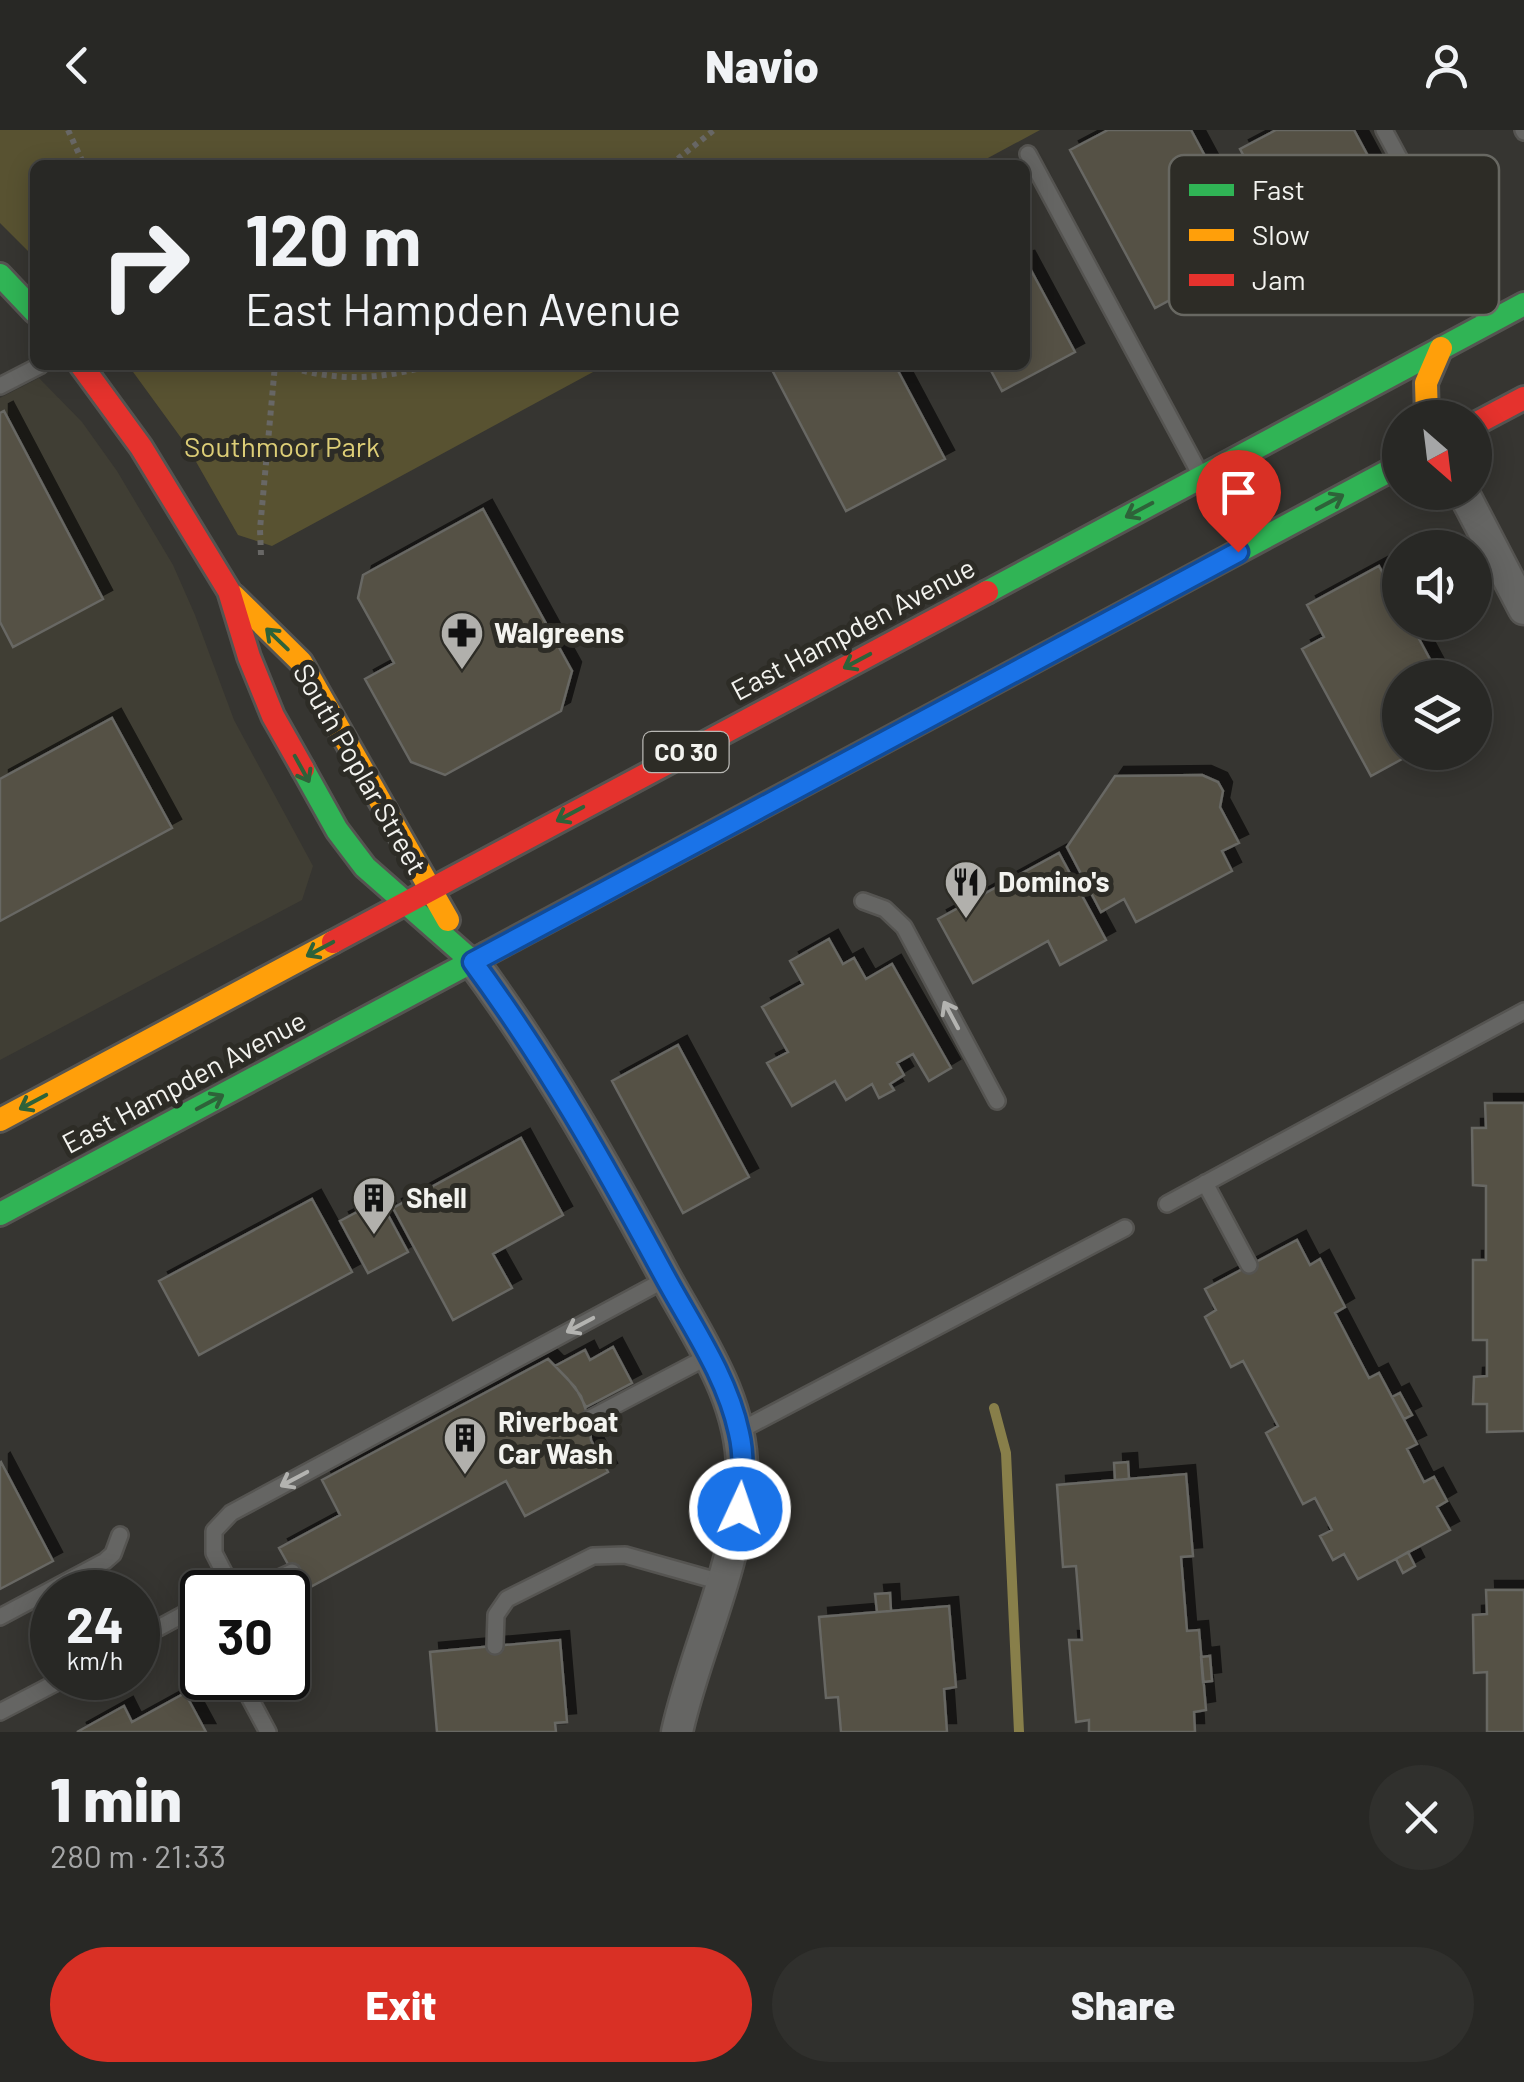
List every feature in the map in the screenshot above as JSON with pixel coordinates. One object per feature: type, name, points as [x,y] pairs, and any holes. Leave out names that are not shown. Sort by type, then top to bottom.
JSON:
[{"type":"main road","points":[[0,275],[30,307]]},
{"type":"main road","name":"East Hampden Avenue","points":[[0,1120],[1524,304]]},
{"type":"main road","points":[[1426,400],[1426,382],[1441,348]]},
{"type":"main road","name":"South Poplar Street","points":[[85,370],[142,446],[229,591],[263,693],[320,802],[365,867],[473,962]]},
{"type":"main road","points":[[1492,415],[1524,398]]},
{"type":"main road","name":"East Hampden Avenue","points":[[0,1214],[1382,475]]},
{"type":"main road","name":"South Poplar Street","points":[[229,591],[300,662],[473,962]]},
{"type":"street","points":[[1472,510],[1524,610]]},
{"type":"street","name":"South Poplar Street","points":[[473,962],[532,1044],[579,1119],[709,1356],[739,1432],[740,1509],[678,1732]]},
{"type":"lane","points":[[1384,130],[1397,155]]},
{"type":"lane","points":[[1028,154],[1202,476]]},
{"type":"lane","points":[[1483,315],[1488,324]]},
{"type":"lane","points":[[0,386],[32,370]]},
{"type":"lane","points":[[863,901],[885,909],[904,927],[997,1101]]},
{"type":"lane","points":[[1166,1204],[1524,1011]]},
{"type":"lane","points":[[1205,1183],[1249,1265]]},
{"type":"lane","points":[[739,1432],[1125,1228]]},
{"type":"lane","points":[[223,1570],[214,1552],[214,1531],[230,1513],[666,1279]]},
{"type":"lane","points":[[589,1419],[709,1356]]},
{"type":"lane","points":[[0,1617],[105,1561],[114,1554],[120,1535]]},
{"type":"lane","points":[[495,1646],[496,1615],[507,1600],[594,1556],[625,1555],[721,1582]]},
{"type":"lane","points":[[0,1712],[30,1696]]},
{"type":"lane","points":[[251,1700],[268,1732]]},
{"type":"path","points":[[676,160],[714,130]]},
{"type":"path","points":[[67,132],[81,160]]},
{"type":"path","points":[[261,555],[260,529],[278,370]]},
{"type":"path","points":[[300,370],[355,379],[404,370]]},
{"type":"shaded area","points":[[39,378],[82,422],[117,471],[173,565],[234,720],[313,866],[302,900],[0,1060],[0,398]]},
{"type":"green space","points":[[0,130],[1040,130],[984,160],[30,160],[30,253],[0,223]]},
{"type":"green space","name":"Southmoor Park","points":[[132,370],[597,370],[272,546],[238,535],[187,446]]},
{"type":"building","points":[[1108,130],[1191,130],[1204,155],[1169,155],[1169,300],[1155,308],[1070,150]]},
{"type":"building","points":[[1276,130],[1354,130],[1367,155],[1243,155],[1240,149]]},
{"type":"building","points":[[1030,268],[1075,352],[1002,391],[991,370],[1030,370]]},
{"type":"building","points":[[772,370],[898,370],[945,459],[846,511]]},
{"type":"building","points":[[4,411],[103,599],[13,647],[0,622],[0,413]]},
{"type":"building","points":[[483,509],[572,671],[561,711],[445,775],[411,762],[365,679],[394,663],[358,598],[363,575]]},
{"type":"building","points":[[1379,566],[1382,640],[1420,640],[1430,660],[1382,660],[1382,770],[1371,776],[1302,649],[1324,637],[1307,605]]},
{"type":"building","points":[[112,718],[172,828],[0,921],[0,779]]},
{"type":"building","points":[[1202,775],[1218,782],[1223,791],[1220,807],[1239,843],[1222,851],[1232,871],[1136,922],[1124,899],[1101,912],[1067,847],[1115,776]]},
{"type":"building","points":[[1059,853],[1106,940],[1060,965],[1048,941],[973,983],[938,919]]},
{"type":"building","points":[[829,939],[843,964],[854,958],[866,979],[892,964],[951,1068],[929,1081],[913,1054],[897,1063],[904,1075],[890,1084],[894,1090],[879,1098],[872,1084],[846,1100],[835,1081],[792,1106],[767,1063],[788,1052],[762,1007],[803,984],[790,961]]},
{"type":"building","points":[[678,1045],[749,1177],[683,1213],[612,1081]]},
{"type":"building","points":[[1485,1103],[1524,1103],[1524,1431],[1487,1432],[1487,1404],[1473,1404],[1474,1377],[1487,1376],[1487,1340],[1473,1340],[1473,1260],[1486,1260],[1486,1186],[1473,1185],[1472,1128],[1486,1128]]},
{"type":"building","points":[[521,1138],[563,1215],[493,1254],[512,1288],[453,1320],[393,1208]]},
{"type":"building","points":[[312,1199],[352,1272],[199,1355],[159,1281]]},
{"type":"building","name":"Shell","points":[[380,1200],[408,1252],[368,1273],[340,1221]]},
{"type":"building","points":[[1297,1240],[1310,1265],[1320,1259],[1345,1307],[1335,1313],[1369,1378],[1379,1373],[1417,1444],[1407,1449],[1424,1482],[1434,1477],[1447,1501],[1437,1507],[1450,1530],[1358,1579],[1344,1554],[1333,1560],[1320,1536],[1332,1530],[1315,1498],[1303,1504],[1266,1433],[1278,1426],[1243,1361],[1231,1367],[1205,1317],[1216,1310],[1205,1289]]},
{"type":"building","points":[[613,1347],[632,1383],[586,1407],[575,1387],[555,1366],[585,1350],[590,1360]]},
{"type":"building","name":"Riverboat Car Wash","points":[[548,1359],[581,1396],[591,1440],[608,1472],[525,1516],[506,1481],[310,1587],[310,1570],[291,1570],[279,1548],[340,1515],[322,1480]]},
{"type":"building","points":[[1400,1393],[1412,1415],[1404,1419],[1392,1397]]},
{"type":"building","points":[[1128,1462],[1129,1479],[1115,1480],[1114,1463]]},
{"type":"building","points":[[0,1463],[53,1561],[0,1589]]},
{"type":"building","points":[[1186,1474],[1193,1556],[1181,1557],[1187,1631],[1199,1630],[1206,1710],[1194,1712],[1195,1732],[1089,1732],[1089,1720],[1076,1722],[1069,1640],[1082,1640],[1076,1566],[1063,1567],[1057,1485]]},
{"type":"building","points":[[1408,1552],[1415,1566],[1403,1573],[1396,1559]]},
{"type":"building","points":[[1486,1590],[1524,1590],[1524,1732],[1487,1732],[1487,1672],[1474,1673],[1473,1615],[1487,1614]]},
{"type":"building","points":[[890,1593],[891,1611],[877,1612],[875,1594]]},
{"type":"building","points":[[949,1606],[956,1687],[944,1689],[947,1732],[841,1732],[838,1697],[826,1698],[819,1617]]},
{"type":"building","points":[[560,1640],[567,1722],[555,1723],[556,1732],[437,1732],[430,1652]]},
{"type":"building","points":[[1210,1656],[1212,1681],[1203,1682],[1201,1657]]},
{"type":"building","points":[[180,1696],[180,1700],[189,1700],[206,1732],[77,1732],[124,1706],[132,1722]]},
{"type":"waterway","points":[[994,1408],[1006,1453],[1019,1732]]},
{"type":"traffic: fast","points":[[0,275],[30,307]]},
{"type":"traffic: fast","points":[[987,592],[1524,304]]},
{"type":"traffic: fast","points":[[1064,645],[1382,475]]},
{"type":"traffic: fast","points":[[303,769],[337,830],[365,867],[473,962]]},
{"type":"traffic: fast","points":[[0,1214],[486,954]]},
{"type":"traffic: slow","points":[[1426,400],[1426,383],[1441,348]]},
{"type":"traffic: slow","points":[[234,596],[301,662],[448,920]]},
{"type":"traffic: slow","points":[[486,954],[1064,645]]},
{"type":"traffic: slow","points":[[0,1120],[333,942]]},
{"type":"traffic: jam","points":[[85,370],[141,447],[229,591],[249,657],[273,716],[303,769]]},
{"type":"traffic: jam","points":[[1492,415],[1524,398]]},
{"type":"traffic: jam","points":[[333,942],[987,592]]},
{"type":"place","name":"Walgreens","points":[[462,671]]},
{"type":"place","name":"Domino's","points":[[966,920]]},
{"type":"place","name":"Shell","points":[[374,1236]]},
{"type":"place","name":"Riverboat Car Wash","points":[[465,1476]]},
{"type":"route","points":[[740,1509],[742,1448],[732,1406],[718,1374],[579,1119],[532,1044],[473,962],[1238,552]]}]
